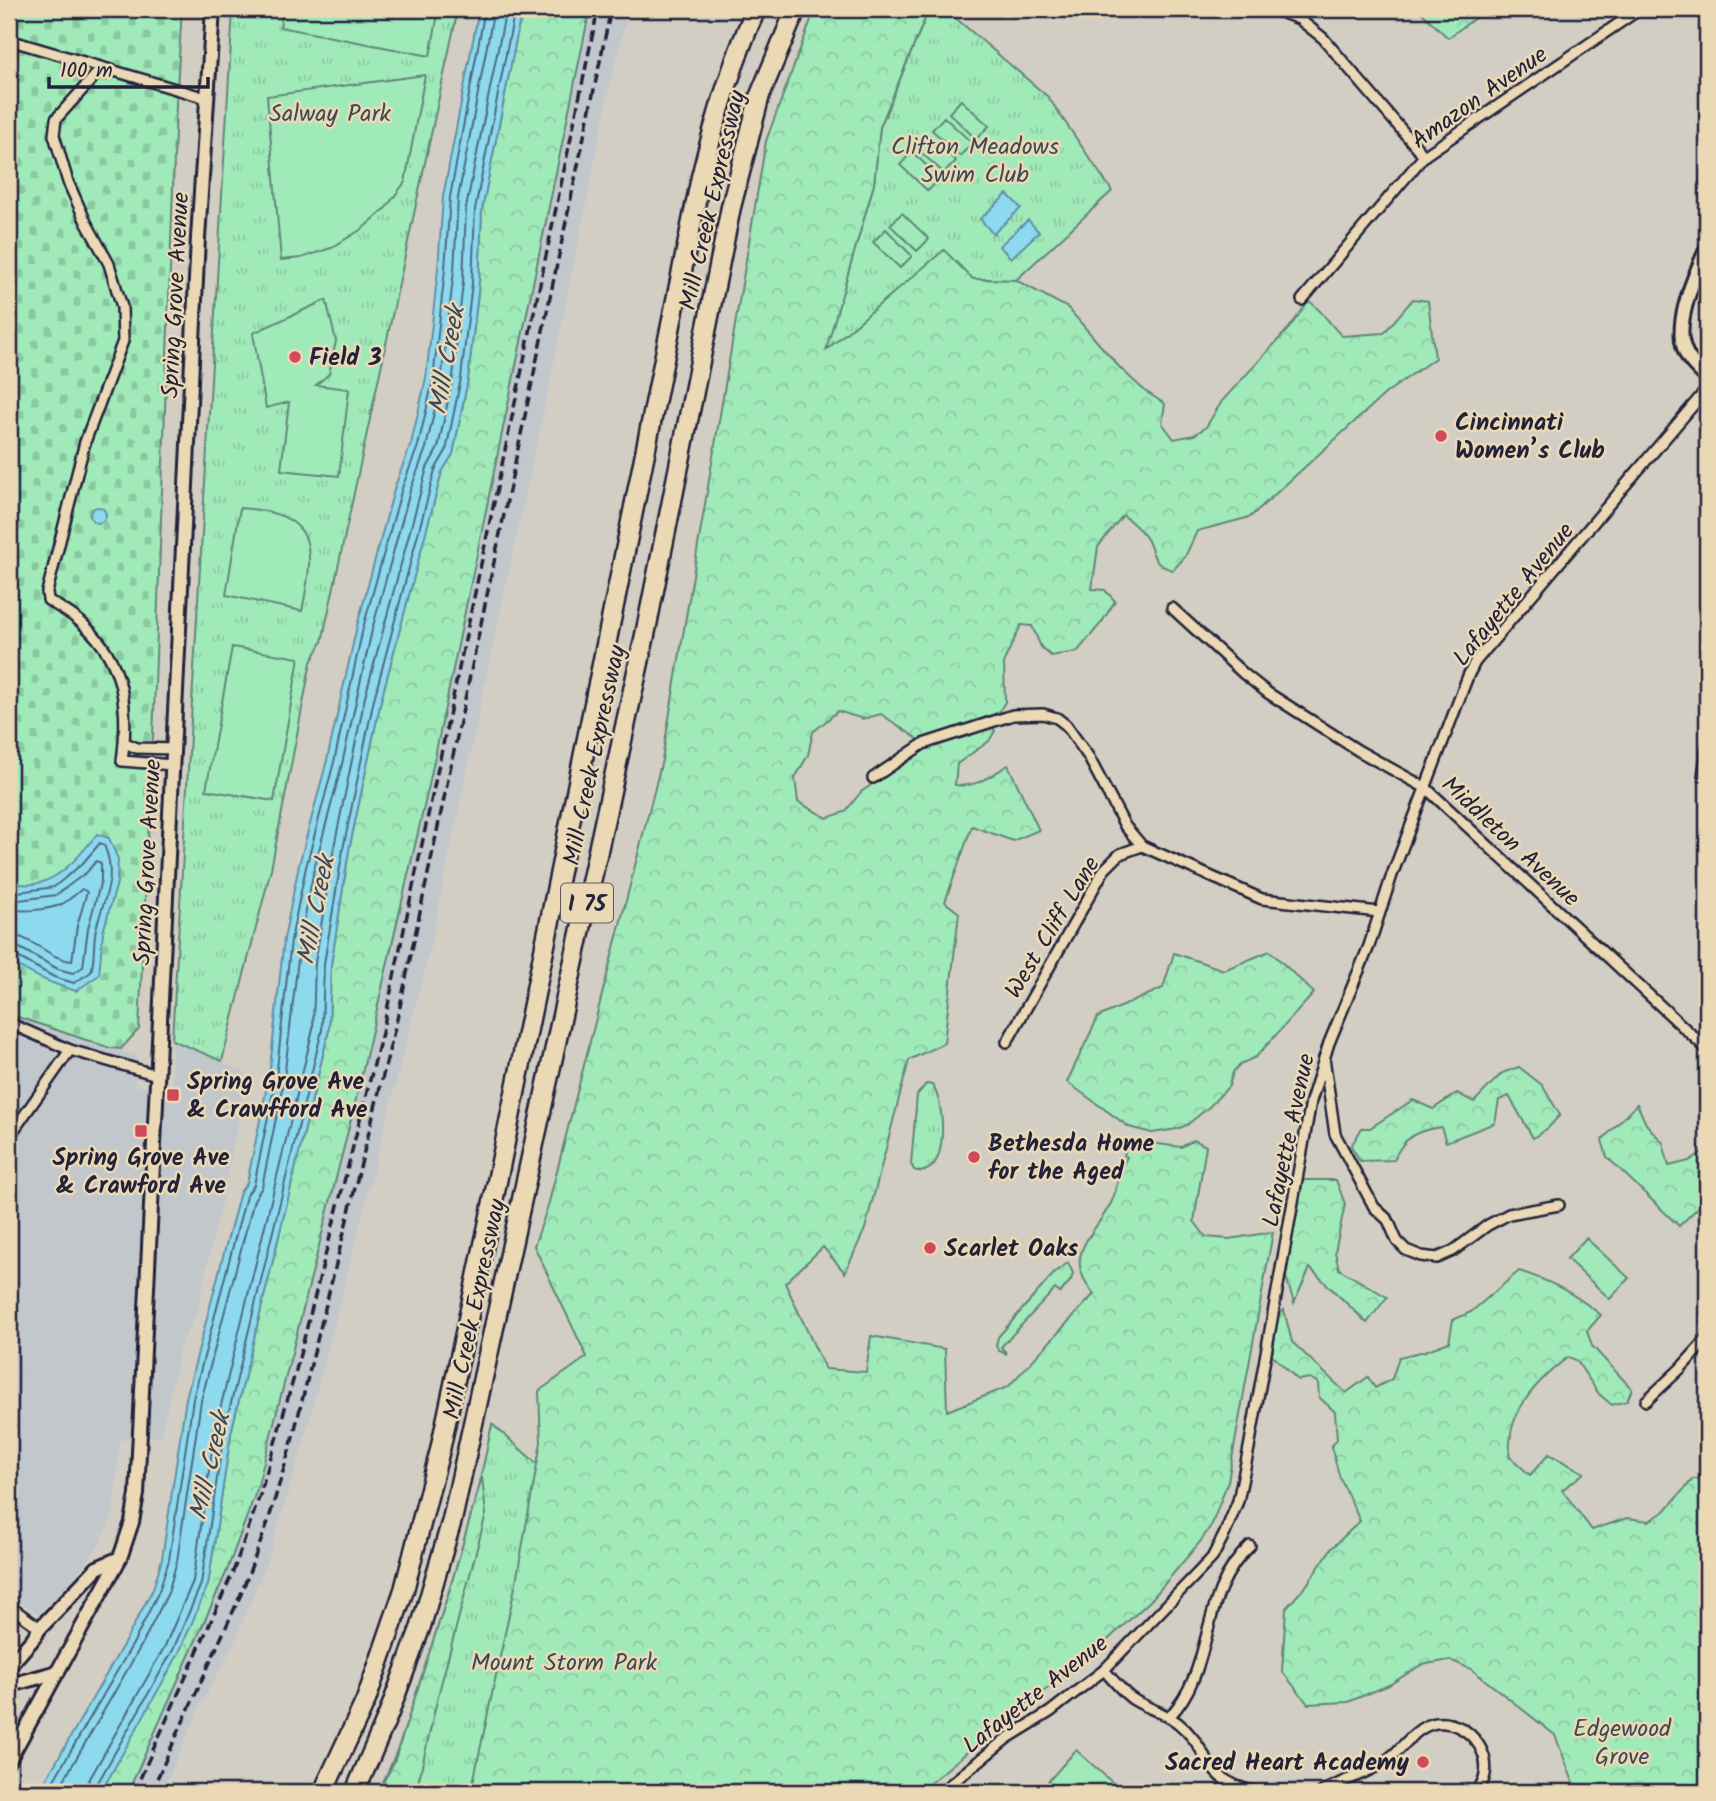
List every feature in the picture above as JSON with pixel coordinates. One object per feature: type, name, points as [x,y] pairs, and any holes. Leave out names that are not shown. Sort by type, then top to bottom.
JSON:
[{"type":"highway","name":"Mill Creek Expressway","points":[[323,1792],[366,1700],[404,1590],[440,1450],[701,177],[722,100],[756,9]]},
{"type":"highway","name":"Mill Creek Expressway","points":[[355,1792],[389,1713],[421,1626],[452,1520],[642,648],[730,207],[760,95],[796,9]]},
{"type":"main road","name":"Spring Grove Avenue","points":[[9,1760],[120,1558],[132,1522],[137,1494],[206,98],[214,9]]},
{"type":"main road","points":[[1707,248],[1696,272],[1685,311],[1682,345],[1690,361],[1707,378]]},
{"type":"main road","points":[[9,1665],[97,1568],[120,1558]]},
{"type":"main road","points":[[9,1688],[58,1672]]},
{"type":"street","points":[[1272,9],[1299,19],[1323,38],[1424,156]]},
{"type":"street","name":"Amazon Avenue","points":[[1302,300],[1424,156],[1640,9]]},
{"type":"street","points":[[9,40],[206,98]]},
{"type":"street","points":[[101,69],[56,119],[54,135],[68,182],[109,264],[122,307],[123,341],[85,442],[47,592],[48,600],[85,625],[112,660],[125,701],[122,761],[173,765]]},
{"type":"street","name":"Lafayette Avenue","points":[[941,1792],[1006,1739],[1050,1712],[1104,1670],[1212,1558],[1238,1500],[1273,1323],[1288,1221],[1311,1101],[1324,1058],[1369,946],[1392,874],[1468,676],[1475,662],[1707,389]]},
{"type":"street","name":"Middleton Avenue","points":[[1172,608],[1224,657],[1268,693],[1359,751],[1426,788],[1707,1049]]},
{"type":"street","points":[[873,778],[923,744],[1013,715],[1043,714],[1057,718],[1066,725],[1088,756],[1125,826],[1142,846],[1262,900],[1379,912]]},
{"type":"street","points":[[125,743],[137,748],[174,749]]},
{"type":"street","points":[[1703,776],[1707,748]]},
{"type":"street","name":"West Cliff Lane","points":[[1007,1042],[1104,870],[1120,853],[1142,846]]},
{"type":"street","points":[[9,1023],[69,1051],[158,1075]]},
{"type":"street","points":[[9,1137],[69,1051]]},
{"type":"street","points":[[1324,1058],[1335,1134],[1374,1207],[1388,1220],[1397,1241],[1406,1250],[1437,1258],[1453,1251],[1509,1213],[1559,1205]]},
{"type":"street","points":[[1646,1401],[1707,1339]]},
{"type":"street","points":[[1169,1717],[1182,1703],[1195,1675],[1223,1579],[1238,1557],[1250,1546]]},
{"type":"street","points":[[9,1606],[40,1628]]},
{"type":"street","points":[[1104,1670],[1132,1699],[1169,1717],[1188,1732],[1207,1764],[1222,1779],[1256,1792]]},
{"type":"street","points":[[1320,1792],[1381,1764],[1425,1726],[1444,1723],[1468,1732],[1484,1755],[1486,1774],[1476,1792]]},
{"type":"shaded area","points":[[590,9],[629,9],[610,86],[430,948],[350,1264],[305,1437],[269,1557],[233,1645],[201,1705],[162,1792],[128,1792],[226,1573],[257,1489],[357,1095],[429,785]]},
{"type":"shaded area","points":[[9,1014],[137,1056],[135,1085],[172,1093],[172,1040],[245,1072],[236,1134],[197,1312],[180,1347],[161,1436],[120,1440],[113,1513],[99,1546],[73,1579],[38,1614],[9,1594]]},
{"type":"shaded area","points":[[9,1678],[20,1689],[23,1699],[9,1725]]},
{"type":"green space","points":[[9,9],[182,9],[139,1029],[121,1049],[110,1048],[9,1014]]},
{"type":"green space","name":"Salway Park","points":[[233,9],[458,9],[322,642],[311,662],[271,869],[222,1061],[172,1040]]},
{"type":"green space","points":[[283,9],[439,9],[430,56],[280,27]]},
{"type":"green space","points":[[522,9],[590,9],[429,785],[357,1095],[257,1489],[226,1573],[128,1792],[101,1792],[208,1585],[231,1433],[329,1030],[331,965],[349,850],[381,700],[442,471],[453,454],[468,379],[479,283],[482,210]]},
{"type":"green space","points":[[815,9],[929,9],[880,127],[874,184],[826,350],[944,250],[973,279],[1016,280],[1068,308],[1120,368],[1145,391],[1165,404],[1162,423],[1174,439],[1194,435],[1206,427],[1222,401],[1289,328],[1309,301],[1342,336],[1384,333],[1413,299],[1428,301],[1435,358],[1386,393],[1250,517],[1197,531],[1185,557],[1173,570],[1158,563],[1146,538],[1123,515],[1098,547],[1092,589],[1105,590],[1115,601],[1102,622],[1077,652],[1051,656],[1041,647],[1032,626],[1021,625],[1004,661],[1005,702],[999,712],[922,742],[881,714],[863,719],[838,711],[813,732],[808,755],[795,778],[798,802],[827,818],[845,812],[861,792],[920,751],[933,744],[992,726],[995,731],[989,741],[957,764],[955,785],[977,783],[1008,765],[1039,830],[1013,841],[972,826],[945,902],[959,913],[944,1043],[909,1060],[865,1229],[845,1273],[823,1247],[785,1283],[825,1369],[866,1372],[871,1336],[945,1349],[947,1411],[1008,1387],[1094,1294],[1080,1268],[1080,1257],[1089,1236],[1111,1203],[1127,1157],[1124,1155],[1127,1146],[1142,1142],[1181,1147],[1194,1140],[1206,1146],[1194,1221],[1206,1237],[1229,1239],[1273,1232],[1228,1481],[1212,1524],[1151,1600],[1075,1669],[1027,1703],[919,1792],[471,1792],[516,1582],[541,1442],[539,1391],[587,1357],[534,1246],[548,1206],[662,760],[766,141]]},
{"type":"green space","name":"Clifton Meadows Swim Club","points":[[929,9],[945,9],[1048,97],[1112,191],[1016,280],[973,279],[825,351],[874,184],[880,127]]},
{"type":"green space","points":[[1418,9],[1472,9],[1475,18],[1448,38]]},
{"type":"green space","points":[[425,75],[405,182],[385,209],[362,229],[331,248],[301,258],[281,260],[267,96]]},
{"type":"green space","points":[[961,100],[989,126],[976,139],[949,113]]},
{"type":"green space","points":[[944,117],[972,143],[960,156],[932,130]]},
{"type":"green space","points":[[928,135],[956,161],[944,173],[916,148]]},
{"type":"green space","points":[[912,152],[940,178],[928,191],[900,165]]},
{"type":"green space","points":[[902,213],[929,239],[917,251],[890,225]]},
{"type":"green space","points":[[886,229],[912,256],[900,268],[873,242]]},
{"type":"green space","points":[[326,300],[336,341],[329,374],[316,385],[349,389],[339,476],[281,470],[289,402],[266,408],[253,333]]},
{"type":"green space","points":[[240,508],[266,511],[284,517],[297,526],[305,537],[309,552],[309,569],[302,611],[226,595]]},
{"type":"green space","points":[[232,647],[299,658],[274,801],[206,790]]},
{"type":"green space","points":[[1270,951],[1314,993],[1256,1057],[1240,1064],[1233,1072],[1229,1086],[1187,1125],[1152,1133],[1129,1127],[1067,1082],[1098,1017],[1163,988],[1174,953],[1224,970]]},
{"type":"green space","points":[[1519,1067],[1542,1085],[1560,1115],[1548,1128],[1533,1138],[1509,1096],[1499,1100],[1495,1123],[1446,1142],[1441,1127],[1425,1130],[1407,1140],[1394,1160],[1360,1161],[1351,1146],[1362,1128],[1370,1128],[1413,1100],[1433,1109],[1457,1093],[1474,1102],[1502,1073]]},
{"type":"green space","points":[[926,1084],[932,1085],[937,1094],[942,1138],[934,1164],[926,1170],[914,1170],[911,1164],[917,1095]]},
{"type":"green space","points":[[1637,1104],[1646,1124],[1663,1143],[1669,1166],[1689,1161],[1707,1151],[1707,1199],[1679,1226],[1607,1157],[1602,1140]]},
{"type":"green space","points":[[1302,1180],[1336,1180],[1345,1204],[1335,1252],[1339,1269],[1387,1297],[1367,1323],[1310,1268],[1294,1303],[1286,1277]]},
{"type":"green space","points":[[1586,1238],[1629,1278],[1610,1299],[1567,1259]]},
{"type":"green space","points":[[1068,1263],[1073,1273],[1071,1280],[1060,1293],[1055,1289],[1001,1347],[1007,1354],[999,1351],[996,1346],[998,1337],[1056,1271]]},
{"type":"green space","name":"Edgewood Grove","points":[[1519,1271],[1562,1289],[1601,1315],[1587,1331],[1592,1346],[1632,1389],[1627,1401],[1612,1405],[1599,1394],[1576,1360],[1568,1357],[1542,1379],[1521,1407],[1512,1428],[1509,1456],[1530,1475],[1549,1454],[1584,1473],[1562,1490],[1592,1530],[1627,1518],[1649,1521],[1665,1511],[1693,1479],[1704,1478],[1707,1482],[1707,1792],[1577,1792],[1555,1735],[1471,1669],[1450,1660],[1421,1665],[1389,1685],[1348,1702],[1308,1704],[1282,1671],[1286,1608],[1306,1586],[1331,1549],[1360,1521],[1340,1478],[1331,1447],[1337,1439],[1335,1412],[1319,1397],[1318,1383],[1310,1378],[1298,1380],[1272,1355],[1277,1315],[1284,1310],[1292,1342],[1346,1393],[1368,1377],[1375,1388],[1392,1379],[1399,1357],[1449,1342],[1453,1320],[1471,1312]]},
{"type":"green space","name":"Mount Storm Park","points":[[492,1424],[909,1792],[378,1792],[406,1726],[446,1599],[472,1512]]},
{"type":"green space","points":[[482,1477],[486,1514],[438,1696],[416,1792],[378,1792],[394,1762],[449,1592]]},
{"type":"green space","points":[[1076,1750],[1123,1792],[1039,1792]]},
{"type":"water","name":"Mill Creek","points":[[479,9],[522,9],[482,210],[479,283],[468,379],[453,454],[442,472],[381,700],[349,850],[331,965],[329,1030],[231,1433],[208,1585],[179,1653],[101,1792],[39,1792],[153,1589],[162,1559],[186,1398],[240,1192],[247,1183],[269,1077],[284,939],[299,865],[327,760],[357,626],[395,486],[411,444],[426,378],[443,197]]},
{"type":"water","points":[[1007,194],[1021,208],[993,234],[980,219]]},
{"type":"water","points":[[1028,220],[1039,232],[1011,258],[999,246]]},
{"type":"water","points":[[95,507],[101,507],[106,515],[104,521],[95,523],[90,518],[90,512]]},
{"type":"water","points":[[97,834],[109,838],[118,859],[117,883],[103,932],[99,975],[76,991],[41,978],[9,959],[9,881],[36,884],[48,880],[70,865]]},
{"type":"railway","points":[[134,1792],[233,1572],[260,1495],[296,1370],[383,1029],[598,9]]},
{"type":"railway","points":[[151,1792],[241,1594],[268,1522],[292,1441],[399,1011],[611,9]]},
{"type":"place","name":"Field 3","points":[[295,357]]},
{"type":"place","name":"Cincinnati Women’s Club","points":[[1441,436]]},
{"type":"place","name":"Spring Grove Ave & Crawfford Ave","points":[[173,1095]]},
{"type":"place","name":"Spring Grove Ave & Crawford Ave","points":[[141,1131]]},
{"type":"place","name":"Bethesda Home for the Aged","points":[[974,1157]]},
{"type":"place","name":"Scarlet Oaks","points":[[930,1248]]},
{"type":"place","name":"Sacred Heart Academy","points":[[1423,1762]]}]
